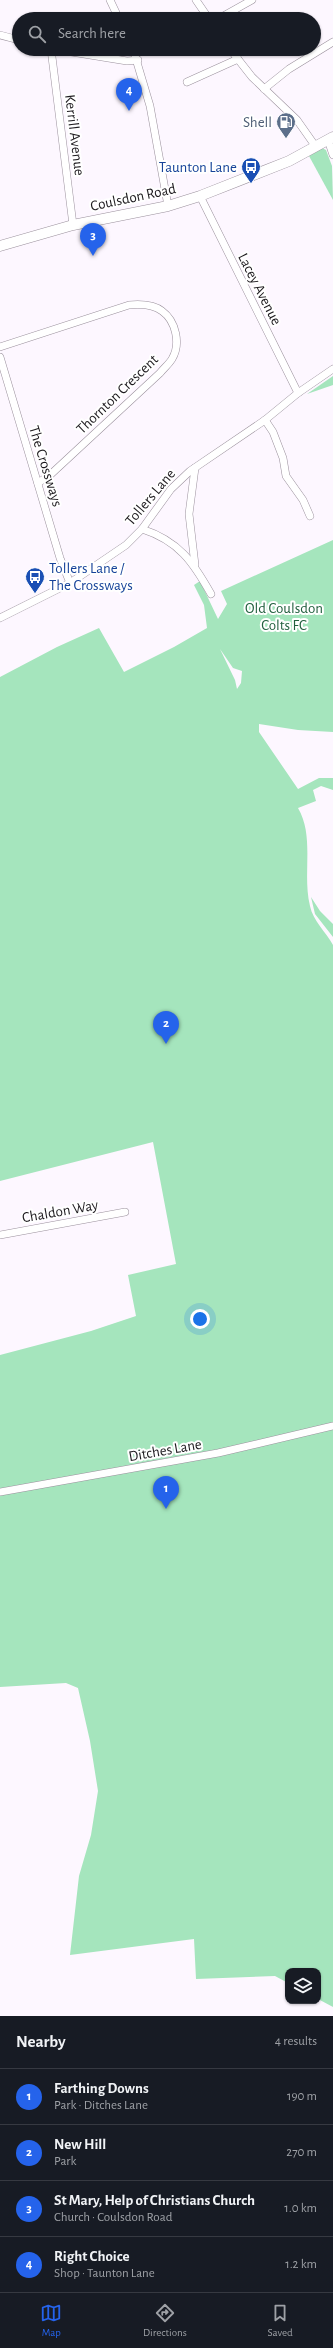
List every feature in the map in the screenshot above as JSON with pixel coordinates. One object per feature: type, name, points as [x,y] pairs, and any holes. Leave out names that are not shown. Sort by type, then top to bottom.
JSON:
[{"type":"main road","name":"Coulsdon Road","points":[[0,246],[73,225],[168,206],[200,196],[289,161],[330,139]]},
{"type":"street","points":[[110,0],[116,12]]},
{"type":"street","points":[[196,0],[204,12]]},
{"type":"street","points":[[231,12],[252,0]]},
{"type":"street","points":[[0,35],[12,38]]},
{"type":"street","points":[[321,49],[333,42]]},
{"type":"street","name":"Kerrill Avenue","points":[[53,56],[73,225]]},
{"type":"street","points":[[96,56],[127,61],[138,60]]},
{"type":"street","points":[[136,56],[159,144],[168,206]]},
{"type":"street","points":[[236,56],[264,89],[291,113],[316,147]]},
{"type":"street","points":[[264,89],[289,69],[310,56]]},
{"type":"street","points":[[187,82],[238,59]]},
{"type":"street","points":[[330,139],[333,155]]},
{"type":"street","name":"Lacey Avenue","points":[[200,196],[298,393]]},
{"type":"street","name":"Thornton Crescent","points":[[0,347],[129,305],[143,304],[162,310],[173,322],[177,339],[173,358],[160,373],[50,474],[38,483]]},
{"type":"street","name":"The Crossways","points":[[0,357],[70,583]]},
{"type":"street","name":"Tollers Lane","points":[[0,618],[70,583],[126,544],[142,529],[171,489],[195,468],[265,420],[298,393],[333,369]]},
{"type":"street","points":[[265,420],[273,432],[283,458],[286,476],[303,500],[310,516]]},
{"type":"street","points":[[195,468],[189,514],[195,565]]},
{"type":"street","points":[[142,529],[169,541],[195,565],[211,594]]},
{"type":"street","name":"Chaldon Way","points":[[0,1235],[124,1212]]},
{"type":"street","name":"Ditches Lane","points":[[0,1492],[218,1453],[333,1426]]},
{"type":"green space","points":[[322,148],[326,150],[332,166],[333,200],[309,156]]},
{"type":"green space","points":[[333,376],[333,385],[307,394]]},
{"type":"green space","name":"Old Coulsdon Colts FC","points":[[333,540],[333,732],[298,730],[259,724],[259,732],[298,789],[319,778],[333,778],[333,790],[321,786],[313,790],[316,801],[298,808],[306,831],[307,881],[310,906],[314,917],[333,945],[333,2007],[321,2001],[321,1968],[285,1968],[285,1981],[275,1976],[196,1979],[194,1939],[70,1955],[79,1876],[91,1835],[98,1791],[90,1741],[78,1688],[66,1683],[0,1687],[0,1355],[91,1331],[136,1316],[128,1275],[176,1264],[153,1142],[0,1181],[0,677],[57,647],[99,628],[124,672],[174,647],[207,628],[204,605],[194,585],[200,581],[218,619],[227,604],[221,591]],"holes":[[[220,649],[233,668],[242,671],[241,683],[237,689],[235,680]]]},
{"type":"green space","points":[[311,897],[320,911],[333,924],[333,937],[315,914]]},
{"type":"place","name":"Right Choice","points":[[129,111]]},
{"type":"place","name":"Shell","points":[[286,139]]},
{"type":"place","name":"Taunton Lane","points":[[251,184]]},
{"type":"place","name":"St Mary, Help of Christians Church","points":[[93,256]]},
{"type":"place","name":"Tollers Lane / The Crossways","points":[[35,594]]},
{"type":"place","name":"New Hill","points":[[166,1044]]},
{"type":"place","name":"Farthing Downs","points":[[166,1509]]}]
